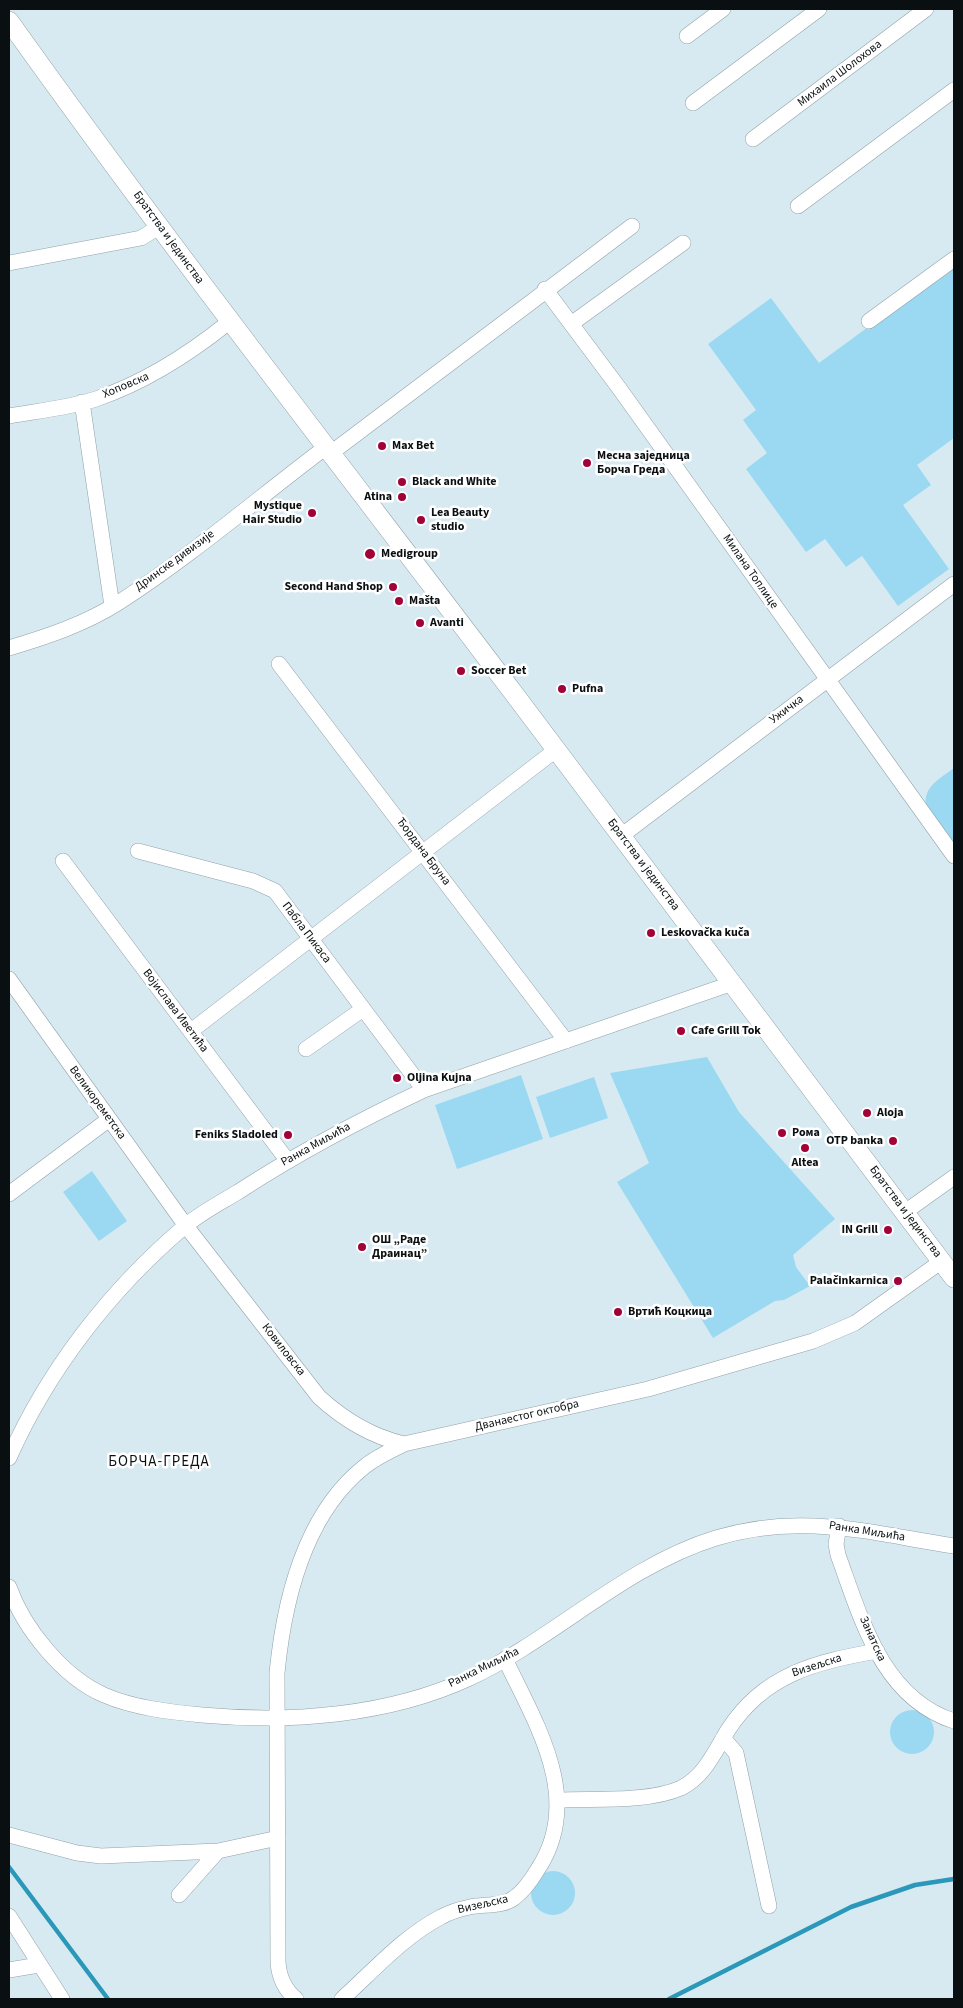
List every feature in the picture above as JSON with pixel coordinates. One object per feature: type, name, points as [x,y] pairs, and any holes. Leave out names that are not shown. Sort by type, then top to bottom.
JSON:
[{"type":"street","points":[[687,36],[723,9]]},
{"type":"street","points":[[693,104],[819,9]]},
{"type":"street","name":"Михаила Шолохова","points":[[753,139],[926,9]]},
{"type":"street","name":"Братства и јединства","points":[[9,21],[229,322],[557,750],[954,1278]]},
{"type":"street","points":[[798,206],[954,90]]},
{"type":"street","points":[[328,450],[632,226]]},
{"type":"street","points":[[9,263],[141,238],[159,227]]},
{"type":"street","points":[[571,324],[683,243]]},
{"type":"street","points":[[869,321],[954,259]]},
{"type":"street","name":"Милана Топлице","points":[[545,289],[619,388],[954,856]]},
{"type":"street","name":"Хоповска","points":[[9,416],[82,402],[138,382],[177,361],[229,322]]},
{"type":"street","points":[[82,402],[112,606]]},
{"type":"street","name":"Дринске дивизије","points":[[9,648],[70,627],[112,606],[166,570],[328,450]]},
{"type":"street","name":"Ужичка","points":[[621,836],[954,584]]},
{"type":"street","name":"Ђордана Бруна","points":[[279,664],[566,1041]]},
{"type":"street","points":[[191,1031],[557,750]]},
{"type":"street","name":"Пабла Пикаса","points":[[138,851],[265,885],[275,891],[424,1090]]},
{"type":"street","name":"Војислава Иветића","points":[[63,861],[287,1160]]},
{"type":"street","name":"Ранка Миљића","points":[[9,1458],[27,1417],[54,1372],[142,1266],[186,1226],[287,1160],[375,1113],[424,1090],[732,983]]},
{"type":"street","name":"Великореметска","points":[[10,985],[186,1226]]},
{"type":"street","points":[[306,1049],[364,1009]]},
{"type":"street","points":[[9,1194],[108,1120]]},
{"type":"street","points":[[905,1212],[954,1177]]},
{"type":"street","name":"Ковиловска","points":[[186,1226],[319,1397],[338,1414],[359,1427],[382,1439],[404,1444]]},
{"type":"street","name":"Дванаестог октобра","points":[[276,1718],[280,1637],[293,1586],[312,1538],[327,1508],[354,1475],[374,1460],[404,1444],[648,1389],[813,1341],[855,1323],[942,1261]]},
{"type":"street","name":"Ранка Миљића","points":[[9,1588],[28,1625],[42,1644],[58,1662],[102,1694],[121,1701],[166,1711],[240,1718],[276,1718],[333,1713],[407,1700],[468,1678],[505,1659],[642,1572],[689,1548],[741,1532],[780,1525],[839,1526],[954,1546]]},
{"type":"street","name":"Занатска","points":[[839,1526],[836,1544],[838,1555],[884,1666],[905,1691],[931,1711],[954,1720]]},
{"type":"street","name":"Визељска","points":[[557,1800],[656,1795],[681,1787],[700,1774],[748,1705],[766,1689],[793,1672],[827,1660],[877,1651]]},
{"type":"street","name":"Визељска","points":[[342,1999],[399,1948],[441,1917],[468,1907],[506,1902],[517,1896],[533,1876],[552,1844],[556,1833],[557,1800],[546,1748],[505,1659]]},
{"type":"street","points":[[276,1718],[279,1972],[285,1987],[296,1999]]},
{"type":"street","points":[[724,1738],[736,1753],[769,1906]]},
{"type":"street","points":[[9,1835],[77,1853],[101,1856],[218,1851],[278,1838]]},
{"type":"street","points":[[179,1895],[218,1851]]},
{"type":"street","points":[[9,1916],[62,1999]]},
{"type":"street","points":[[9,1970],[39,1965]]},
{"type":"shaded area","points":[[954,264],[954,438],[917,465],[931,485],[903,505],[949,569],[898,606],[862,556],[846,567],[825,539],[806,552],[746,469],[767,453],[743,420],[756,410],[708,344],[771,298],[819,363]]},
{"type":"shaded area","points":[[954,768],[954,845],[926,806],[926,799],[927,793],[934,783]]},
{"type":"shaded area","points":[[707,1057],[739,1112],[835,1219],[793,1255],[796,1267],[810,1286],[784,1300],[775,1301],[713,1338],[617,1182],[649,1163],[610,1073]]},
{"type":"shaded area","points":[[521,1075],[543,1139],[457,1169],[435,1105]]},
{"type":"shaded area","points":[[594,1077],[608,1118],[550,1138],[536,1097]]},
{"type":"shaded area","points":[[92,1171],[127,1221],[99,1241],[63,1192]]},
{"type":"shaded area","points":[[916,1710],[928,1716],[933,1723],[933,1741],[928,1748],[921,1753],[908,1754],[900,1751],[893,1744],[890,1728],[893,1720],[900,1713]]},
{"type":"shaded area","points":[[557,1871],[569,1877],[574,1884],[574,1902],[569,1909],[562,1914],[549,1915],[541,1912],[534,1905],[531,1889],[534,1881],[541,1874]]},
{"type":"waterway","points":[[9,1867],[108,1999]]},
{"type":"waterway","points":[[669,1999],[851,1907],[915,1885],[954,1879]]},
{"type":"place","name":"Max Bet","points":[[382,446]]},
{"type":"place","name":"Месна заједница Борча Греда","points":[[587,463]]},
{"type":"place","name":"Black and White","points":[[402,482]]},
{"type":"place","name":"Atina","points":[[402,497]]},
{"type":"place","name":"Mystique Hair Studio","points":[[312,513]]},
{"type":"place","name":"Lea Beauty studio","points":[[421,520]]},
{"type":"place","name":"Medigroup","points":[[370,554]]},
{"type":"place","name":"Second Hand Shop","points":[[393,587]]},
{"type":"place","name":"Mašta","points":[[399,601]]},
{"type":"place","name":"Avanti","points":[[420,623]]},
{"type":"place","name":"Soccer Bet","points":[[461,671]]},
{"type":"place","name":"Pufna","points":[[562,689]]},
{"type":"place","name":"Leskovačka kuča","points":[[651,933]]},
{"type":"place","name":"Cafe Grill Tok","points":[[681,1031]]},
{"type":"place","name":"Oljina Kujna","points":[[397,1078]]},
{"type":"place","name":"Aloja","points":[[867,1113]]},
{"type":"place","name":"Рома","points":[[782,1133]]},
{"type":"place","name":"Feniks Sladoled","points":[[288,1135]]},
{"type":"place","name":"OTP banka","points":[[893,1141]]},
{"type":"place","name":"Altea","points":[[805,1148]]},
{"type":"place","name":"IN Grill","points":[[888,1230]]},
{"type":"place","name":"ОШ „Раде Драинац”","points":[[362,1247]]},
{"type":"place","name":"Palačinkarnica","points":[[898,1281]]},
{"type":"place","name":"Вртић Коцкица","points":[[618,1312]]},
{"type":"district","name":"БОРЧА-ГРЕДА","points":[[159,1463]]}]
